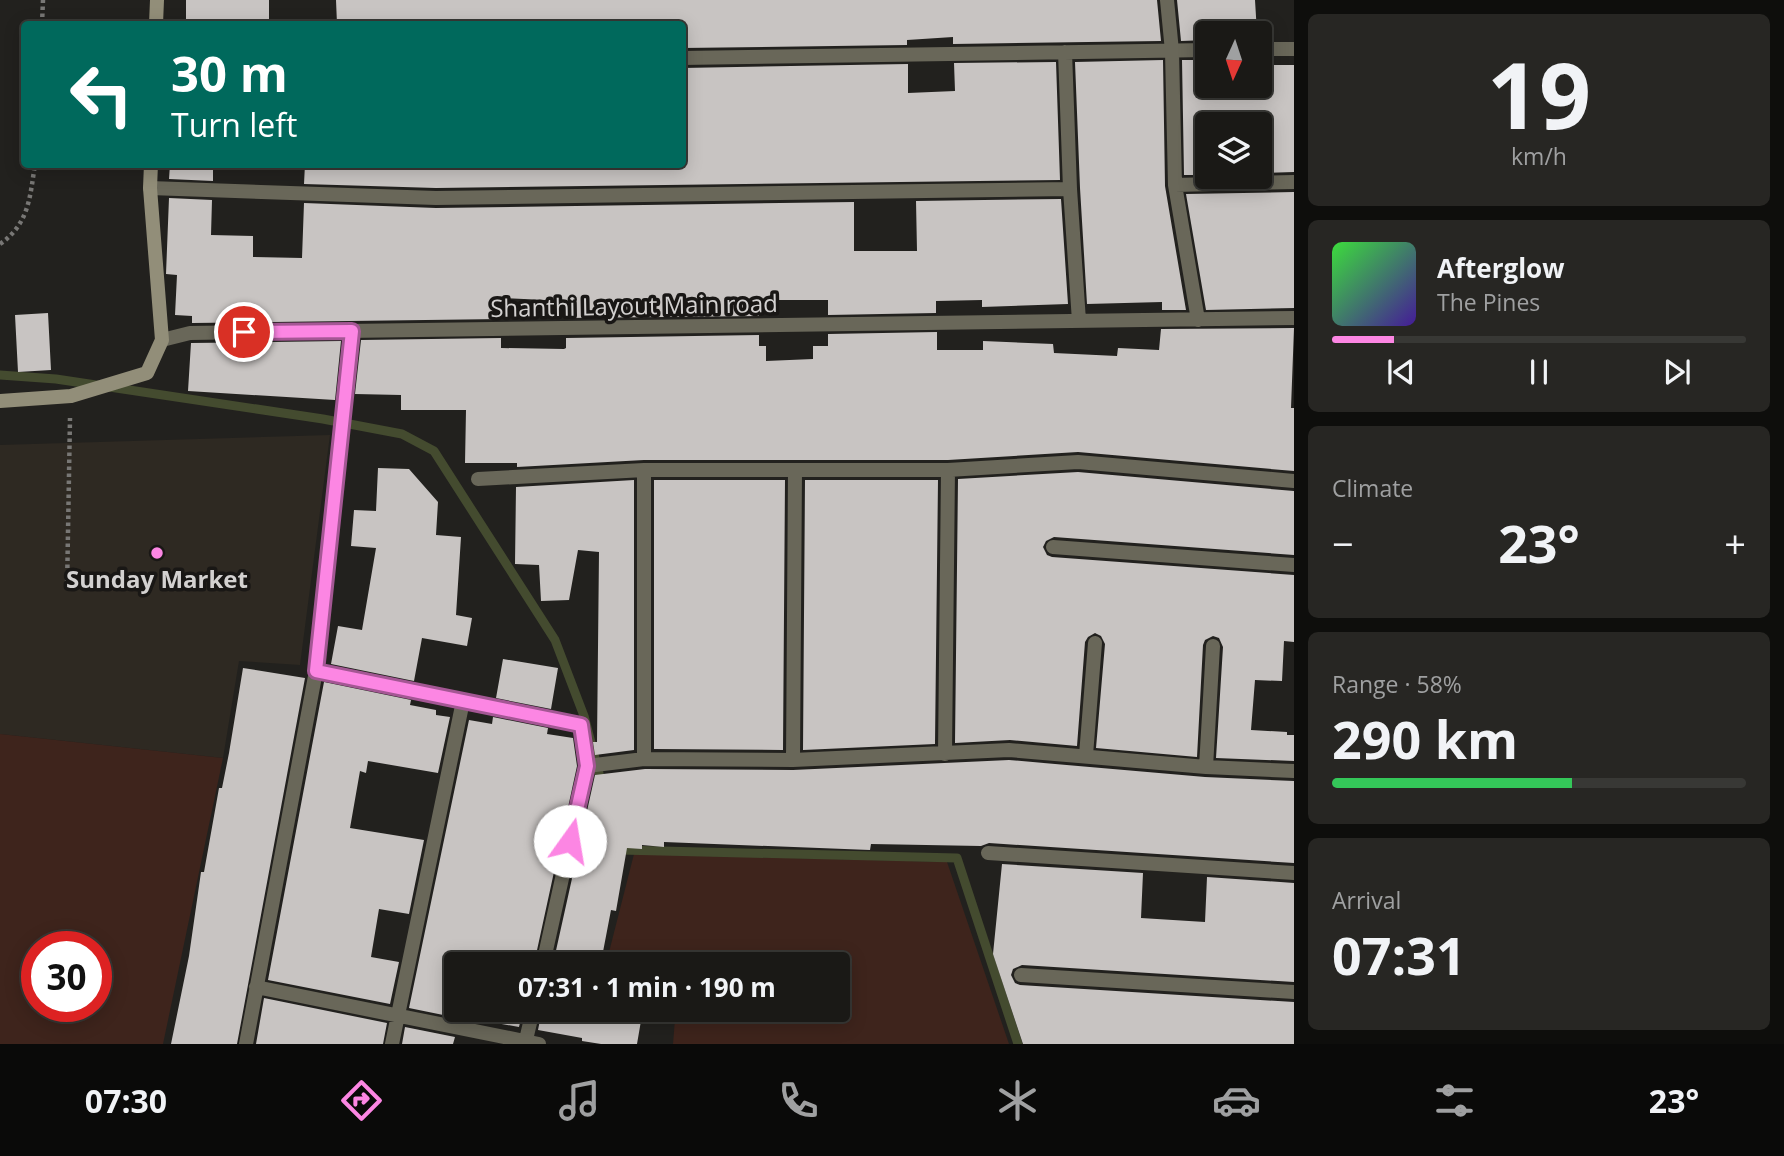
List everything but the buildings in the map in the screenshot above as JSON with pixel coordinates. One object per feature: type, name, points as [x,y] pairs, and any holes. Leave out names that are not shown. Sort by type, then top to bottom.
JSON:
[{"type":"street","points":[[156,21],[157,0]]},
{"type":"street","points":[[1167,0],[1172,51],[1175,184],[1198,320]]},
{"type":"street","points":[[1272,50],[1294,49]]},
{"type":"street","points":[[686,58],[1195,50]]},
{"type":"street","points":[[1065,52],[1069,189],[1079,321]]},
{"type":"street","points":[[0,401],[71,396],[147,373],[162,340],[150,188],[151,168]]},
{"type":"street","points":[[1175,184],[1294,182]]},
{"type":"street","points":[[150,188],[436,198],[1069,189]]},
{"type":"street","name":"Shanthi Layout Main road","points":[[162,340],[190,333],[1294,318]]},
{"type":"street","points":[[246,1044],[316,671],[352,331]]},
{"type":"street","points":[[478,479],[644,470],[948,470],[1078,462],[1294,481]]},
{"type":"street","points":[[644,470],[644,759]]},
{"type":"street","points":[[944,754],[948,470]]},
{"type":"street","points":[[793,760],[795,471]]},
{"type":"street","points":[[1053,548],[1294,565]]},
{"type":"street","points":[[1086,755],[1095,643]]},
{"type":"street","points":[[1206,767],[1213,646]]},
{"type":"street","points":[[316,671],[581,725],[587,766],[546,952]]},
{"type":"street","points":[[392,1044],[463,701]]},
{"type":"street","points":[[587,766],[644,759],[793,760],[1009,750],[1206,767],[1294,771]]},
{"type":"street","points":[[988,853],[1294,873]]},
{"type":"street","points":[[1021,975],[1294,992]]},
{"type":"street","points":[[256,987],[530,1043],[532,1022]]},
{"type":"path","points":[[42,21],[43,0]]},
{"type":"path","points":[[0,244],[12,236],[28,210],[34,168]]},
{"type":"path","points":[[67,589],[71,396]]},
{"type":"shaded area","name":"Sunday Market","points":[[330,435],[300,665],[239,661],[223,758],[0,734],[0,445]]},
{"type":"shaded area","points":[[0,734],[223,758],[163,1044],[0,1044]]},
{"type":"shaded area","points":[[634,854],[947,862],[1009,1044],[673,1044],[675,1022],[850,1022],[850,952],[609,952]]},
{"type":"waterway","points":[[0,375],[56,379],[323,419],[402,434],[434,451],[555,640],[584,716],[602,785]]},
{"type":"waterway","points":[[619,846],[620,850],[957,858],[1018,1044]]},
{"type":"place","name":"Sunday Market","points":[[157,553]]},
{"type":"route","points":[[244,332],[352,331],[316,671],[581,725],[587,766],[570,841]]}]
